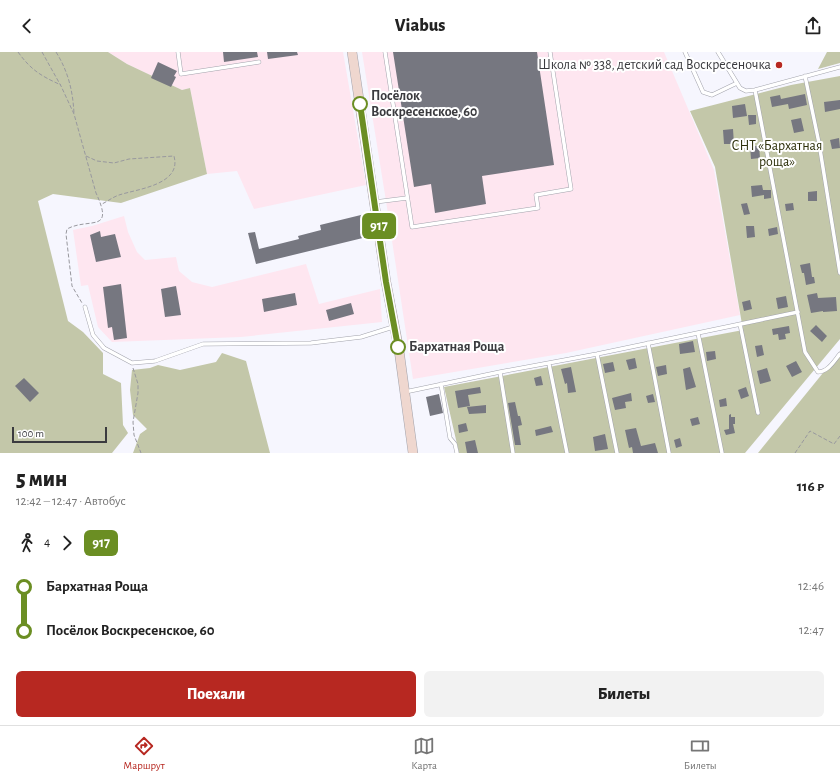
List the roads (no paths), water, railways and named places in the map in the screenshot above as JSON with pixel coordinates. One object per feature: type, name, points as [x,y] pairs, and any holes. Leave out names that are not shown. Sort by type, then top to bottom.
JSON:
[{"type":"main road","points":[[352,52],[413,453]]},
{"type":"lane","points":[[178,52],[181,74],[259,62]]},
{"type":"lane","points":[[385,52],[412,227],[538,208],[536,195],[571,190],[550,52]]},
{"type":"lane","points":[[685,52],[703,92],[712,95],[737,83]]},
{"type":"lane","points":[[718,52],[740,88],[746,90],[755,90],[840,67]]},
{"type":"lane","points":[[805,76],[819,143],[840,273]]},
{"type":"lane","points":[[755,90],[805,352],[818,372],[825,371],[840,354]]},
{"type":"lane","points":[[375,202],[407,198]]},
{"type":"lane","points":[[85,307],[93,335],[104,348],[132,363],[155,361],[203,344],[311,343],[361,337],[394,327]]},
{"type":"lane","points":[[404,392],[500,372],[549,364],[798,312]]},
{"type":"lane","points":[[740,324],[758,413]]},
{"type":"lane","points":[[698,333],[722,453]]},
{"type":"lane","points":[[648,343],[669,453]]},
{"type":"lane","points":[[597,354],[617,453]]},
{"type":"lane","points":[[549,364],[567,453]]},
{"type":"lane","points":[[500,372],[513,453]]},
{"type":"lane","points":[[441,384],[450,438],[455,444],[457,453]]},
{"type":"place","name":"Школа № 338, детский сад Воскресеночка","points":[[779,65]]},
{"type":"place","name":"Посёлок Воскресенское, 60","points":[[360,104]]},
{"type":"place","name":"Бархатная Роща","points":[[398,347]]},
{"type":"park label","name":"СНТ «Бархатная роща»","points":[[777,154]]}]
